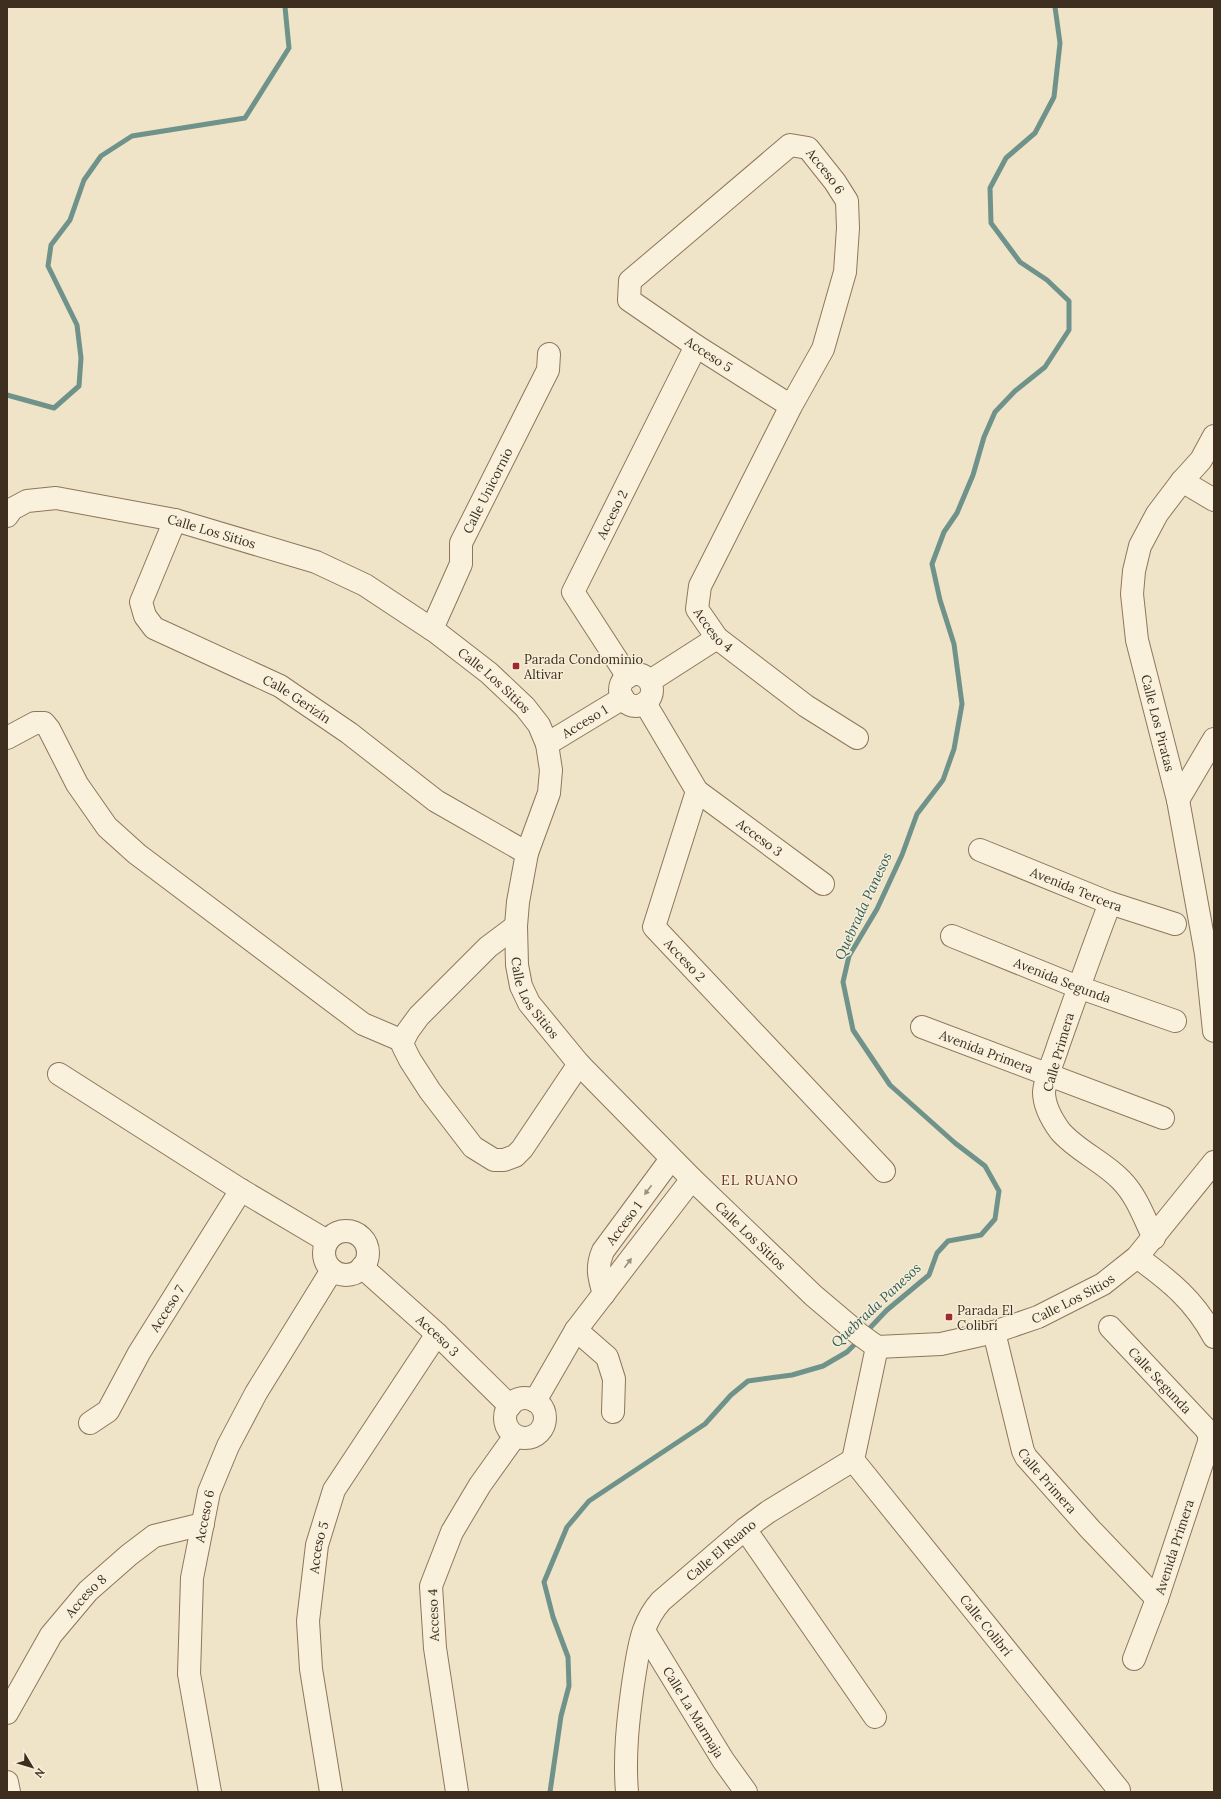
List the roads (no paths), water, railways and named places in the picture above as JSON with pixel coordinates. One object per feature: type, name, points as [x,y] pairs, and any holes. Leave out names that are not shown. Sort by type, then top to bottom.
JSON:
[{"type":"street","name":"Acceso 6","points":[[629,300],[630,281],[790,145],[808,148],[835,182],[847,201],[847,250],[845,272],[823,349],[791,406]]},
{"type":"street","name":"Acceso 5","points":[[629,300],[696,346],[791,406]]},
{"type":"street","name":"Acceso 2","points":[[628,677],[573,592],[696,346]]},
{"type":"street","name":"Calle Unicornio","points":[[432,629],[461,564],[461,543],[548,370],[549,354]]},
{"type":"street","name":"Acceso 4","points":[[791,406],[700,586],[697,609],[717,638],[806,706],[857,738]]},
{"type":"street","name":"Calle Los Piratas","points":[[1214,436],[1201,460],[1182,481],[1157,514],[1140,546],[1134,572],[1132,594],[1137,640],[1178,800],[1210,948],[1214,1031]]},
{"type":"street","points":[[1182,481],[1214,500]]},
{"type":"street","name":"Calle Los Sitios","points":[[7,516],[12,509],[27,501],[56,498],[175,520],[316,562],[366,586],[432,629],[488,673],[525,707],[539,725],[547,744],[551,770],[549,793],[528,853],[518,902],[516,926],[517,965],[521,986],[528,1003],[579,1064],[671,1159],[814,1296],[859,1334],[877,1346],[941,1344],[994,1332],[1038,1317],[1103,1284],[1137,1257],[1154,1238],[1214,1162]]},
{"type":"street","name":"Calle Gerizín","points":[[175,520],[141,602],[145,616],[154,628],[280,686],[349,734],[436,801],[528,853]]},
{"type":"street","points":[[650,681],[717,638]]},
{"type":"street","points":[[628,677],[632,675],[642,675],[650,681],[652,691],[651,696],[645,703],[697,791]]},
{"type":"street","name":"Acceso 1","points":[[628,677],[622,684],[621,689],[623,698],[630,705],[636,706],[645,703]]},
{"type":"street","name":"Acceso 1","points":[[547,744],[623,698]]},
{"type":"street","points":[[7,738],[35,723],[44,724],[49,729],[77,784],[107,827],[137,854],[363,1024],[403,1041]]},
{"type":"street","points":[[1178,800],[1214,739]]},
{"type":"street","name":"Acceso 2","points":[[697,791],[654,927],[884,1171]]},
{"type":"street","name":"Acceso 3","points":[[697,791],[823,884]]},
{"type":"street","name":"Avenida Tercera","points":[[980,850],[1110,903],[1175,924]]},
{"type":"street","name":"Calle Primera","points":[[1110,903],[1078,987],[1044,1091],[1051,1118],[1060,1131],[1073,1144],[1120,1179],[1132,1191],[1154,1238]]},
{"type":"street","points":[[516,926],[488,947],[419,1016],[408,1031],[403,1041],[403,1046],[410,1060],[430,1091],[473,1147],[494,1160],[504,1160],[515,1156],[522,1149],[579,1064]]},
{"type":"street","name":"Avenida Segunda","points":[[952,936],[1078,987],[1174,1021]]},
{"type":"street","name":"Avenida Primera","points":[[922,1027],[1163,1118]]},
{"type":"street","points":[[59,1074],[241,1190],[327,1241]]},
{"type":"street","name":"Acceso 1","points":[[604,1294],[598,1276],[598,1262],[603,1251],[671,1159]]},
{"type":"street","name":"Acceso 1","points":[[535,1401],[576,1330],[692,1179]]},
{"type":"street","name":"Acceso 7","points":[[90,1423],[108,1411],[139,1352],[241,1190]]},
{"type":"street","points":[[345,1231],[359,1235],[367,1247],[368,1254],[362,1267],[351,1274],[344,1275],[332,1270],[325,1260],[324,1253],[327,1241],[332,1236],[345,1231]]},
{"type":"street","points":[[1137,1257],[1181,1291],[1198,1312],[1214,1337]]},
{"type":"street","name":"Acceso 3","points":[[362,1267],[437,1334],[510,1406]]},
{"type":"street","name":"Acceso 6","points":[[210,1792],[189,1674],[192,1578],[209,1492],[228,1446],[256,1393],[332,1270]]},
{"type":"street","name":"Calle Segunda","points":[[1110,1327],[1209,1434]]},
{"type":"street","points":[[576,1330],[607,1357],[614,1379],[613,1412]]},
{"type":"street","name":"Calle Primera","points":[[994,1332],[1023,1451],[1026,1457],[1157,1599]]},
{"type":"street","name":"Acceso 5","points":[[331,1792],[311,1669],[308,1621],[317,1545],[334,1490],[437,1334]]},
{"type":"street","points":[[853,1460],[877,1346]]},
{"type":"street","points":[[522,1399],[535,1401],[540,1405],[545,1418],[541,1431],[529,1438],[515,1436],[510,1431],[505,1418],[506,1412],[510,1406],[522,1399]]},
{"type":"street","name":"Avenida Primera","points":[[1134,1659],[1157,1599],[1209,1442],[1209,1434]]},
{"type":"street","name":"Acceso 4","points":[[457,1792],[435,1648],[431,1586],[452,1532],[480,1485],[515,1436]]},
{"type":"street","name":"Calle El Ruano","points":[[627,1792],[626,1770],[630,1708],[636,1660],[644,1631],[652,1612],[661,1601],[745,1529],[785,1500],[853,1460]]},
{"type":"street","name":"Calle Colibrí","points":[[853,1460],[1119,1790]]},
{"type":"street","name":"Acceso 8","points":[[7,1713],[51,1635],[88,1592],[154,1536],[203,1524]]},
{"type":"street","points":[[745,1529],[875,1717]]},
{"type":"street","name":"Calle La Marmaja","points":[[644,1631],[723,1760],[746,1792]]},
{"type":"street","points":[[7,1782],[9,1792]]},
{"type":"waterway","points":[[7,395],[54,408],[79,386],[81,358],[77,325],[48,266],[51,245],[70,220],[84,180],[101,156],[132,136],[245,118],[289,48],[285,7]]},
{"type":"waterway","name":"Quebrada Panesos","points":[[866,1332],[887,1310],[929,1275],[937,1253],[948,1241],[981,1235],[995,1219],[999,1191],[985,1166],[955,1143],[890,1085],[853,1030],[843,982],[849,956],[877,909],[902,855],[917,814],[943,780],[954,749],[962,704],[954,644],[940,600],[932,564],[944,532],[957,513],[973,475],[984,437],[995,412],[1015,391],[1045,367],[1069,330],[1069,301],[1047,280],[1020,262],[991,223],[990,188],[1006,158],[1035,133],[1054,97],[1060,43],[1055,7]]},
{"type":"waterway","name":"Quebrada Panesos","points":[[550,1792],[561,1716],[569,1686],[568,1657],[553,1617],[544,1582],[567,1527],[589,1501],[705,1424],[731,1395],[748,1381],[792,1375],[823,1366],[847,1352],[859,1340]]},
{"type":"place","name":"Parada Condominio Altivar","points":[[516,666]]},
{"type":"place","name":"Parada El Colibrí","points":[[949,1317]]},
{"type":"district","name":"EL RUANO","points":[[760,1180]]}]
